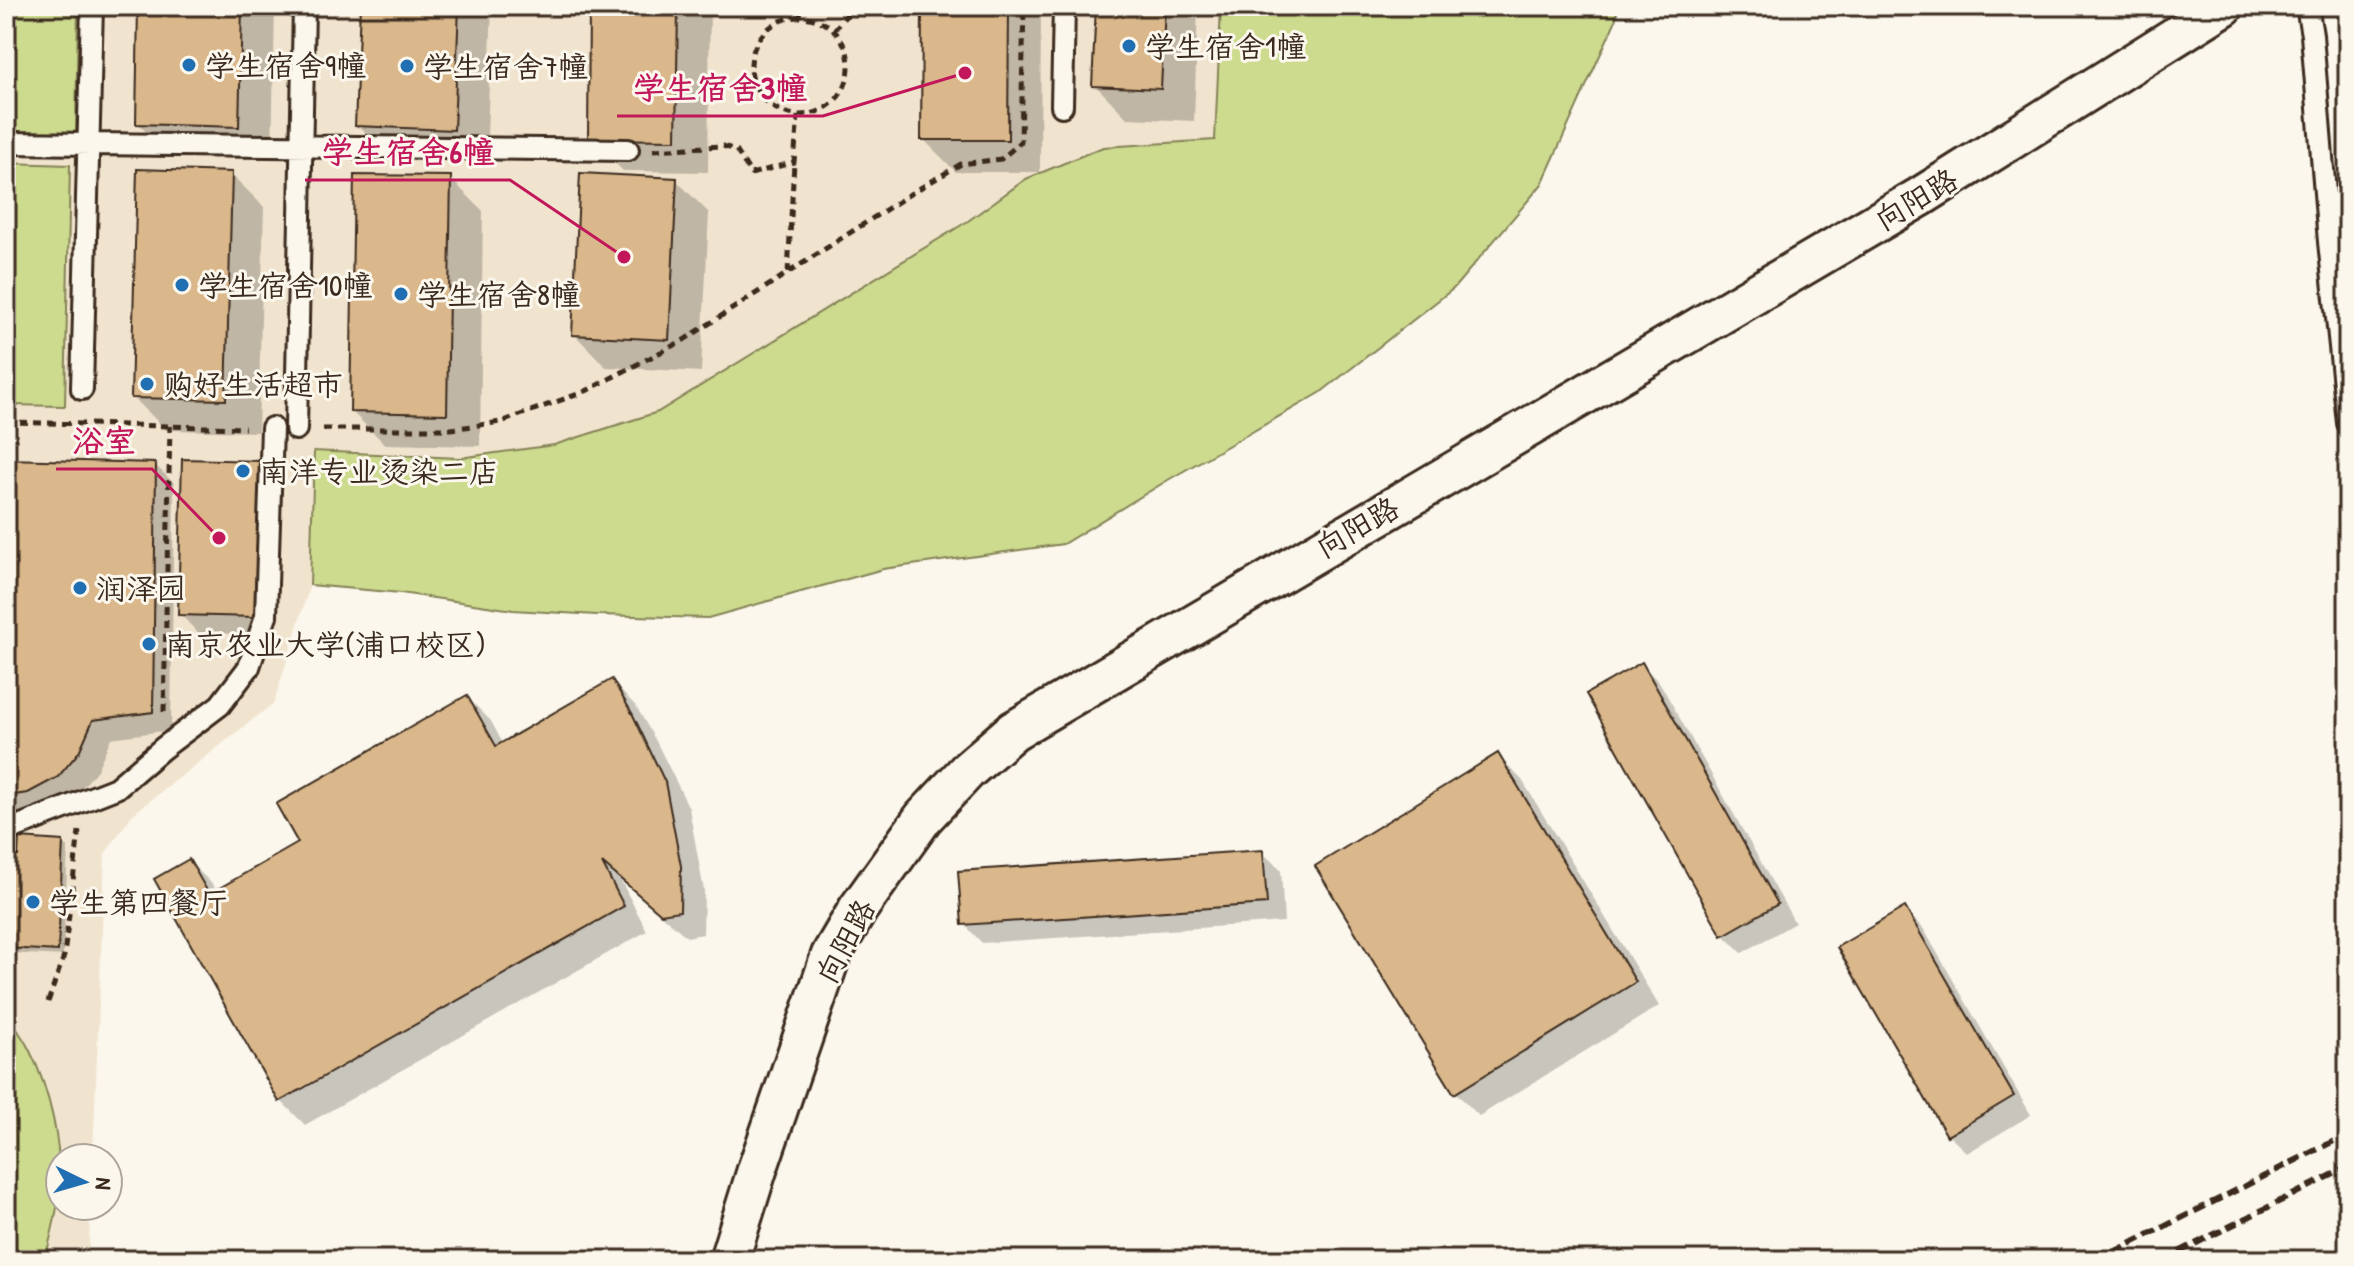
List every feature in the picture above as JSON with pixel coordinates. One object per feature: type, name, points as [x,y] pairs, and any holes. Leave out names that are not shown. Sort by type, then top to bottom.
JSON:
[{"type":"street","name":"向阳路","points":[[729,1260],[831,955],[858,909],[923,818],[968,770],[1013,731],[1920,197],[2224,6]]},
{"type":"lane","points":[[82,389],[92,6]]},
{"type":"lane","points":[[296,429],[304,6]]},
{"type":"lane","points":[[1062,106],[1064,6]]},
{"type":"lane","points":[[2307,6],[2348,423]]},
{"type":"lane","points":[[6,143],[628,150]]},
{"type":"lane","points":[[6,831],[116,788],[220,705],[249,667],[266,616],[272,428]]},
{"type":"path","points":[[800,17],[801,6]]},
{"type":"path","points":[[834,30],[854,6]]},
{"type":"path","points":[[296,429],[451,429],[501,422],[586,391],[684,340],[961,164],[1001,159],[1021,142],[1024,6]]},
{"type":"path","points":[[800,17],[819,20],[834,30],[844,44],[849,60],[848,77],[842,93],[830,106],[814,114],[798,116],[782,113],[769,105],[758,93],[750,63],[753,48],[761,34],[773,24],[800,17]]},
{"type":"path","points":[[788,274],[798,116]]},
{"type":"path","points":[[651,150],[723,146],[736,150],[751,174],[794,162]]},
{"type":"path","points":[[6,422],[272,428]]},
{"type":"path","points":[[163,748],[170,426]]},
{"type":"path","points":[[48,1002],[64,956],[83,802]]},
{"type":"shaded area","name":"南京农业大学(浦口校区)","points":[[6,6],[1221,6],[1215,140],[1103,147],[1026,179],[968,221],[658,412],[554,445],[459,458],[314,452],[310,585],[274,703],[132,815],[105,854],[94,1142],[44,1142],[44,1222],[90,1222],[88,1260],[6,1260]]},
{"type":"green space","points":[[6,6],[78,6],[76,133],[6,132]]},
{"type":"green space","points":[[1221,6],[1618,6],[1615,22],[1542,184],[1454,288],[1320,393],[1063,544],[883,569],[708,618],[513,610],[401,593],[310,585],[314,451],[459,458],[554,445],[658,412],[968,221],[1026,179],[1103,147],[1215,140]]},
{"type":"green space","points":[[6,163],[70,165],[65,406],[6,405]]},
{"type":"green space","points":[[6,1013],[37,1066],[49,1101],[57,1142],[44,1142],[44,1222],[54,1222],[45,1260],[6,1260]]},
{"type":"building","name":"学生宿舍9幢","points":[[138,6],[242,6],[239,127],[136,124]]},
{"type":"building","name":"学生宿舍7幢","points":[[360,6],[459,6],[454,130],[355,126]]},
{"type":"building","points":[[589,6],[678,6],[676,140],[588,139]]},
{"type":"building","points":[[922,6],[1009,6],[1008,140],[921,140]]},
{"type":"building","name":"学生宿舍1幢","points":[[1096,6],[1165,6],[1161,89],[1092,86]]},
{"type":"building","name":"学生宿舍10幢","points":[[137,169],[232,172],[226,400],[131,398]]},
{"type":"building","points":[[580,173],[677,178],[669,340],[572,335]]},
{"type":"building","name":"学生宿舍8幢","points":[[354,175],[451,176],[447,414],[350,412]]},
{"type":"building","name":"润泽园","points":[[6,459],[156,463],[153,712],[93,720],[79,752],[58,777],[28,793],[6,796]]},
{"type":"building","points":[[182,459],[261,461],[256,617],[178,615]]},
{"type":"building","points":[[1642,662],[1778,904],[1722,936],[1586,694]]},
{"type":"building","points":[[612,679],[665,782],[681,866],[680,911],[661,914],[602,863],[624,906],[279,1102],[154,879],[189,859],[209,894],[298,843],[276,804],[467,695],[496,746]]},
{"type":"building","points":[[1498,753],[1636,982],[1454,1094],[1315,866]]},
{"type":"building","name":"学生第四餐厅","points":[[19,838],[63,841],[58,951],[6,948],[6,856],[18,856]]},
{"type":"building","points":[[1263,850],[1267,904],[962,925],[958,871]]},
{"type":"building","points":[[1905,907],[2014,1096],[1947,1136],[1837,947]]},
{"type":"railway","points":[[2098,1260],[2348,1134]]},
{"type":"railway","points":[[2163,1260],[2348,1167]]},
{"type":"place","name":"学生宿舍1幢","points":[[1129,46]]},
{"type":"place","name":"学生宿舍9幢","points":[[189,65]]},
{"type":"place","name":"学生宿舍7幢","points":[[407,66]]},
{"type":"place","name":"学生宿舍3幢","points":[[965,73]]},
{"type":"place","name":"学生宿舍6幢","points":[[624,257]]},
{"type":"place","name":"学生宿舍10幢","points":[[182,285]]},
{"type":"place","name":"学生宿舍8幢","points":[[401,294]]},
{"type":"place","name":"购好生活超市","points":[[147,384]]},
{"type":"place","name":"南洋专业烫染二店","points":[[243,471]]},
{"type":"place","name":"浴室","points":[[219,538]]},
{"type":"place","name":"润泽园","points":[[80,588]]},
{"type":"place","name":"南京农业大学(浦口校区)","points":[[149,644]]},
{"type":"place","name":"学生第四餐厅","points":[[33,902]]}]
